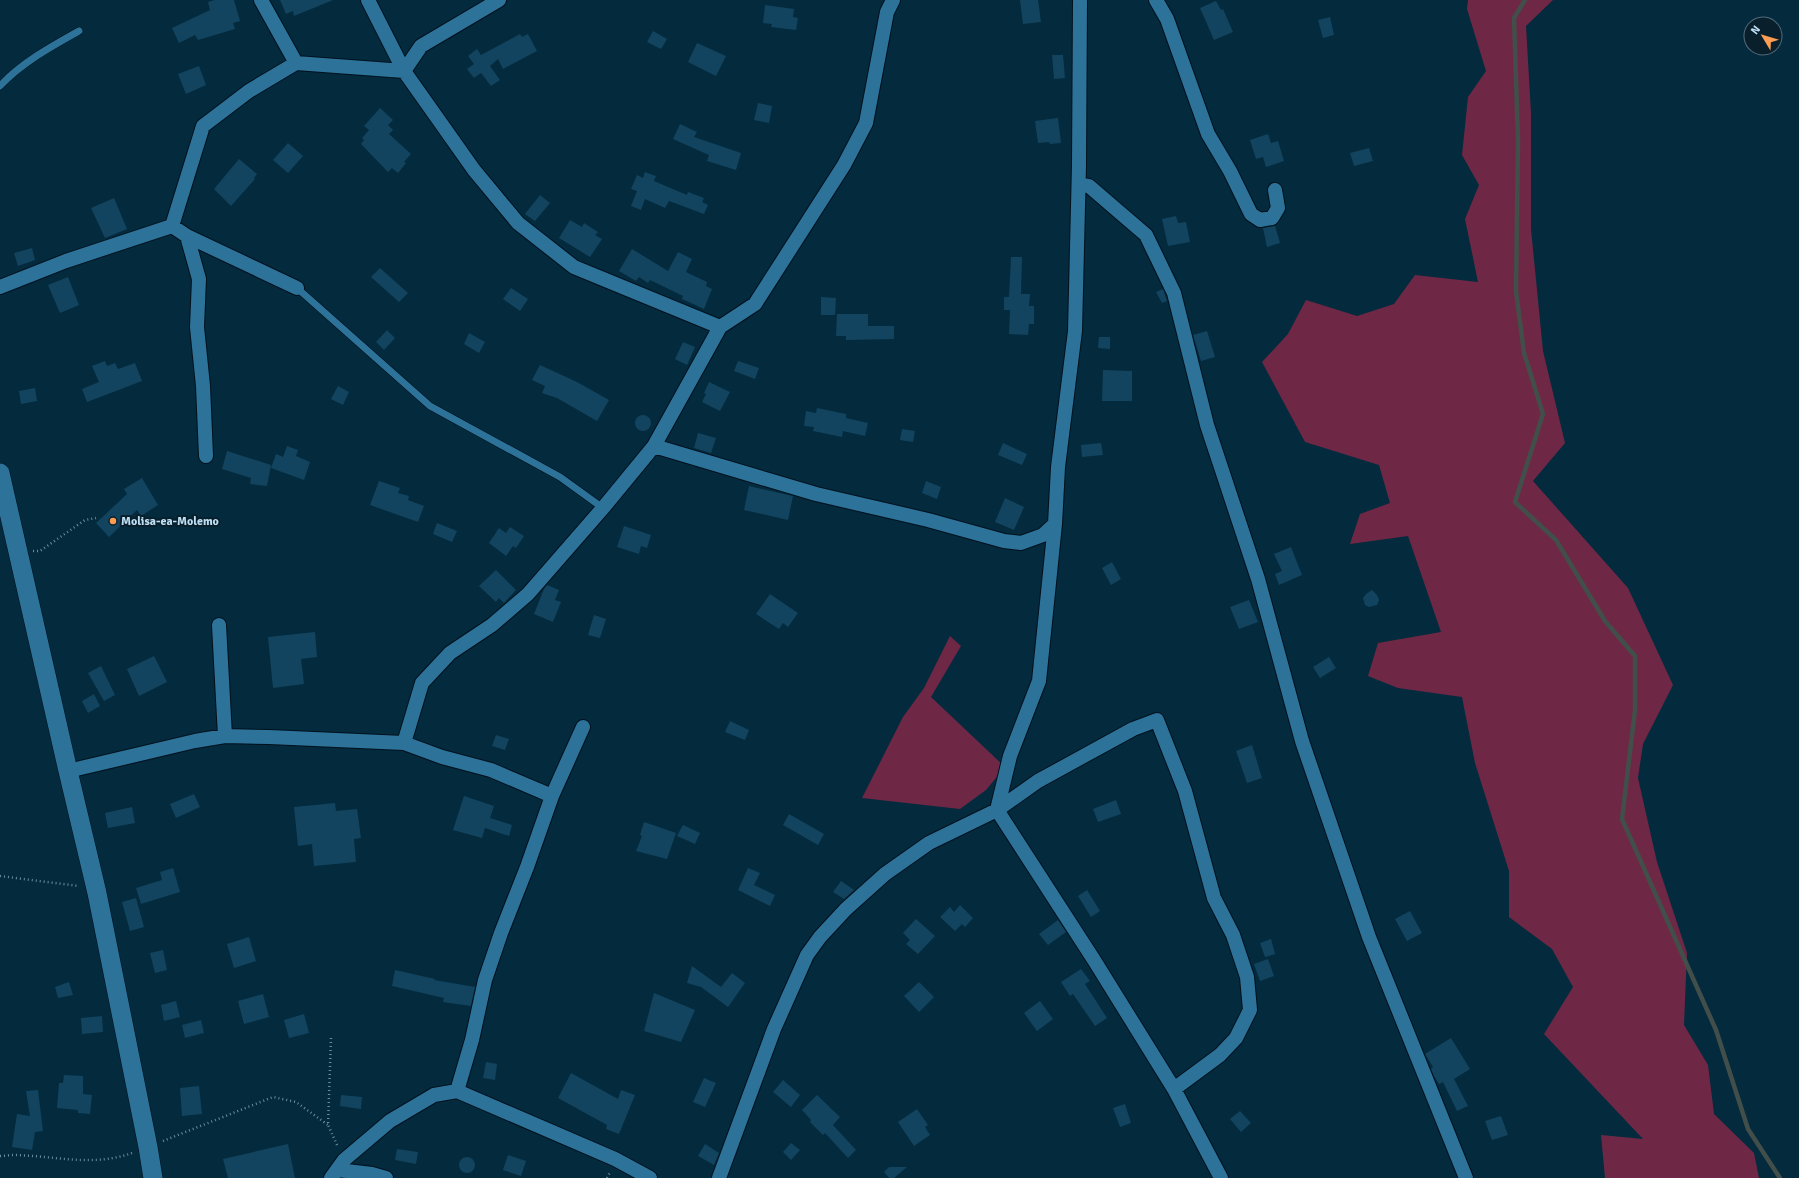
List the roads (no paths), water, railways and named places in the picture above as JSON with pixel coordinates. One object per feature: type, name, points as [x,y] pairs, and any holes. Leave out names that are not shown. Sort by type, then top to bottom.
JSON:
[{"type":"main road","points":[[0,473],[96,887],[153,1178]]},
{"type":"street","points":[[261,0],[296,63]]},
{"type":"street","points":[[368,0],[404,71],[474,170],[518,223],[574,267],[720,327]]},
{"type":"street","points":[[404,71],[421,46],[499,0]]},
{"type":"street","points":[[404,743],[422,683],[450,653],[492,625],[528,594],[603,508],[654,446],[720,327],[755,304],[844,165],[866,123],[887,12],[893,0]]},
{"type":"street","points":[[1080,0],[1079,184],[1075,331],[1058,466],[1055,524],[1039,681],[1010,756],[997,810],[1094,960],[1174,1090],[1221,1178]]},
{"type":"street","points":[[1156,0],[1167,19],[1208,134],[1230,171],[1251,214],[1260,220],[1272,218],[1278,208],[1275,190]]},
{"type":"street","points":[[172,226],[203,126],[249,91],[296,63],[404,71]]},
{"type":"street","points":[[1079,184],[1089,186],[1146,235],[1174,293],[1207,425],[1258,579],[1302,741],[1369,937],[1466,1178]]},
{"type":"street","points":[[172,226],[187,236],[297,288]]},
{"type":"street","points":[[0,287],[66,261],[172,226]]},
{"type":"street","points":[[187,236],[199,279],[197,327],[203,386],[206,456]]},
{"type":"street","points":[[654,446],[816,494],[928,520],[1004,541],[1021,543],[1043,535],[1055,524]]},
{"type":"street","points":[[218,626],[225,736]]},
{"type":"street","points":[[719,1178],[774,1029],[807,955],[820,937],[846,909],[885,874],[929,843],[997,810],[1038,781],[1133,729],[1157,720],[1185,791],[1214,898],[1233,935],[1247,977],[1250,1010],[1236,1038],[1220,1055],[1174,1090]]},
{"type":"street","points":[[457,1091],[472,1040],[487,973],[552,796],[583,727]]},
{"type":"street","points":[[68,771],[188,743],[225,736],[269,736],[404,743],[442,757],[491,770],[552,796]]},
{"type":"street","points":[[338,1169],[390,1121],[434,1095],[457,1091],[615,1158],[650,1178]]},
{"type":"street","points":[[338,1169],[386,1178]]},
{"type":"lane","points":[[0,86],[9,76],[45,51],[79,31]]},
{"type":"lane","points":[[297,288],[430,406],[560,477],[603,508]]},
{"type":"waterway","points":[[1525,0],[1514,18],[1518,140],[1516,291],[1524,353],[1543,414],[1515,502],[1556,540],[1605,621],[1635,656],[1635,710],[1622,819],[1716,1030],[1748,1129],[1780,1178]]},
{"type":"place","name":"Molisa-ea-Molemo","points":[[113,521]]}]
